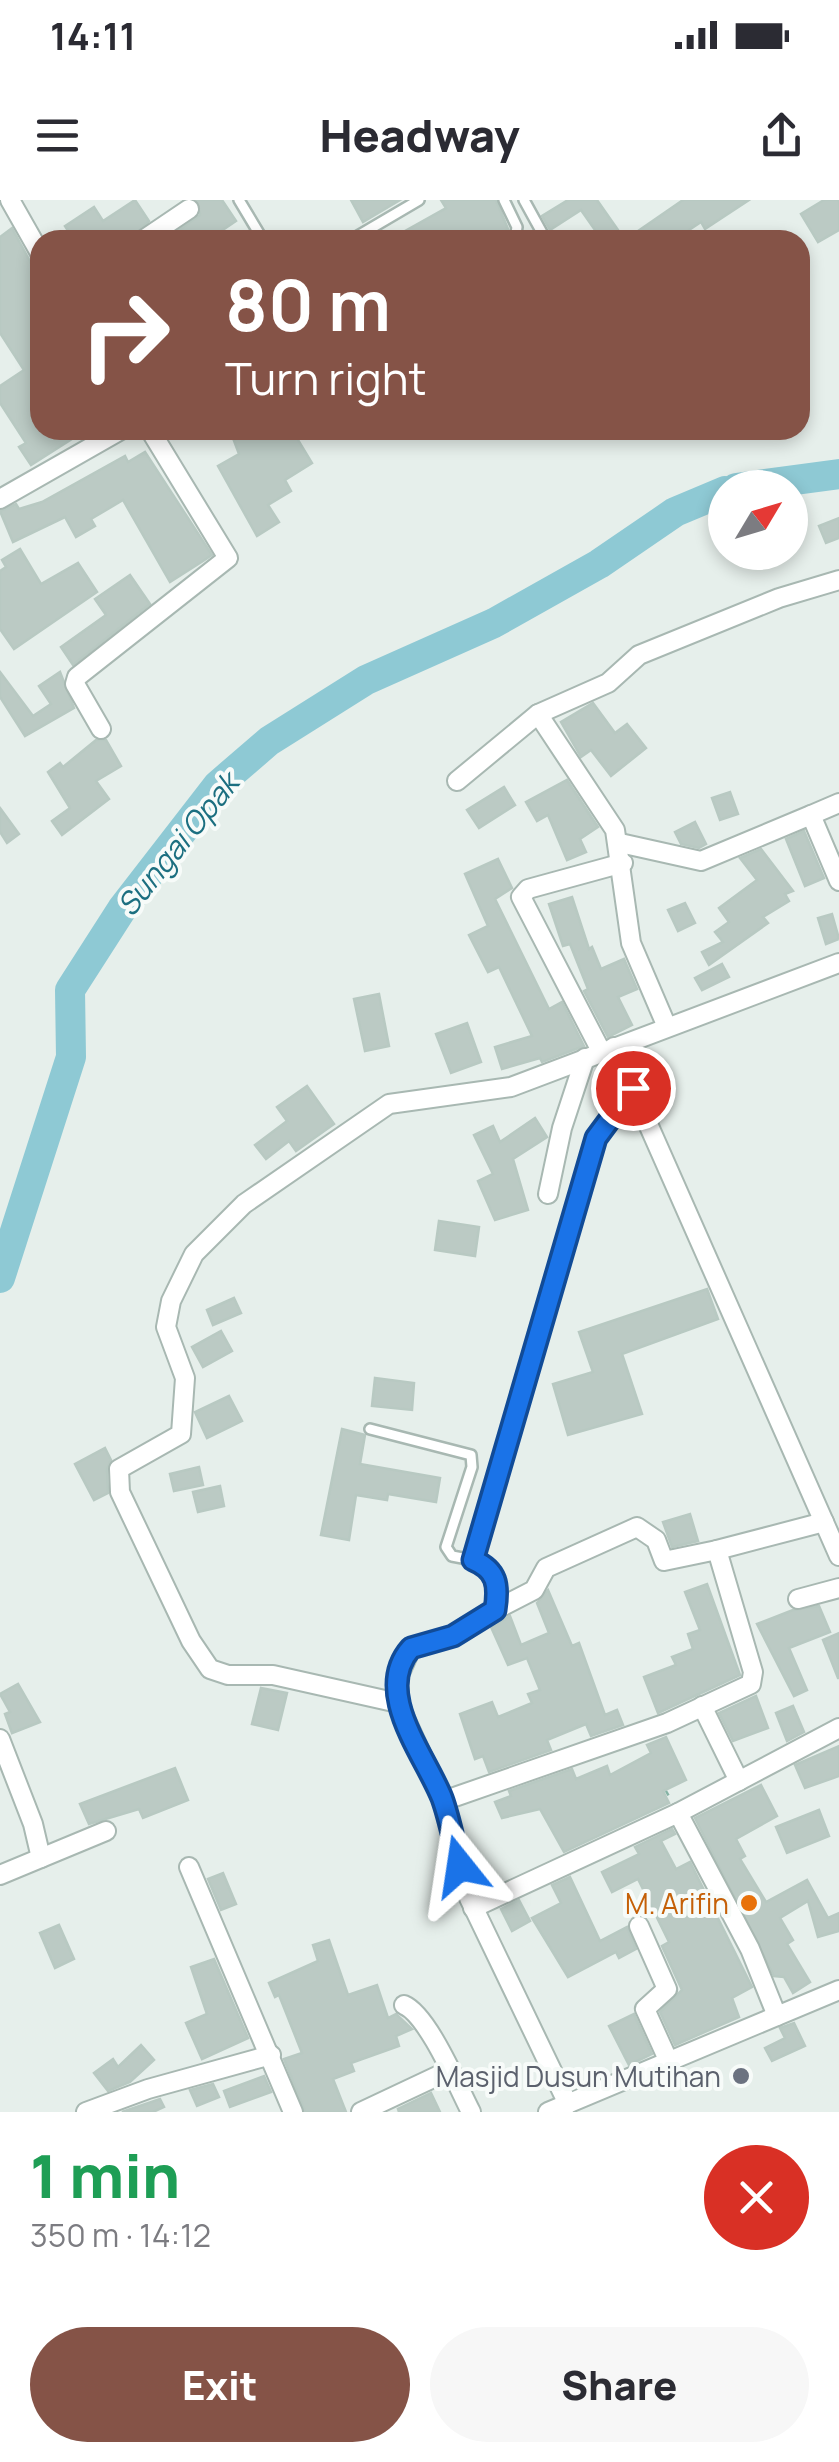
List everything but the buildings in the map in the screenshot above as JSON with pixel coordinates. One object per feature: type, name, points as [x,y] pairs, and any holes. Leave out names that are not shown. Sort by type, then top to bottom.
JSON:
[{"type":"street","points":[[10,200],[30,235]]},
{"type":"street","points":[[158,230],[189,210]]},
{"type":"street","points":[[0,499],[104,440]]},
{"type":"street","points":[[101,729],[76,684],[77,677],[228,558],[156,440]]},
{"type":"street","points":[[457,781],[541,719],[608,683],[656,646],[839,580]]},
{"type":"street","points":[[541,719],[606,812],[620,843],[631,943],[667,1027]]},
{"type":"street","points":[[620,843],[701,861],[839,803]]},
{"type":"street","points":[[811,815],[839,880]]},
{"type":"street","points":[[623,863],[528,889],[520,898],[600,1052],[633,1088],[839,1556]]},
{"type":"street","points":[[398,1704],[273,1675],[228,1674],[210,1669],[191,1641],[116,1476],[126,1462],[182,1434],[185,1378],[166,1327],[171,1302],[194,1254],[244,1204],[389,1104],[511,1087],[839,963]]},
{"type":"street","points":[[548,1194],[562,1128],[600,1052]]},
{"type":"street","points":[[495,1610],[498,1588],[493,1572],[473,1560],[596,1138],[633,1088]]},
{"type":"street","points":[[568,2104],[473,1908],[443,1801],[398,1704],[396,1682],[411,1648],[453,1636],[534,1590],[546,1568],[636,1528],[656,1540],[664,1561],[824,1522]]},
{"type":"street","points":[[443,1801],[667,1723],[744,1689],[754,1678],[717,1550]]},
{"type":"street","points":[[798,1598],[839,1588]]},
{"type":"street","points":[[702,1706],[739,1781]]},
{"type":"street","points":[[473,1908],[678,1813],[839,1728]]},
{"type":"street","points":[[0,1739],[33,1824],[41,1858]]},
{"type":"street","points":[[678,1813],[750,1949],[777,2016]]},
{"type":"street","points":[[0,1875],[106,1831]]},
{"type":"street","points":[[189,1866],[294,2112]]},
{"type":"street","points":[[639,1926],[668,1989],[645,2009],[669,2062]]},
{"type":"street","points":[[548,2112],[839,1990]]},
{"type":"street","points":[[404,2005],[416,2011],[426,2026],[471,2112]]},
{"type":"street","points":[[86,2112],[148,2089],[271,2055]]},
{"type":"street","points":[[367,2111],[448,2071]]},
{"type":"lane","points":[[239,200],[256,230]]},
{"type":"lane","points":[[368,230],[419,200]]},
{"type":"lane","points":[[504,200],[517,230]]},
{"type":"lane","points":[[524,200],[540,230]]},
{"type":"lane","points":[[370,1429],[472,1455],[472,1467],[446,1546],[452,1556],[473,1560]]},
{"type":"waterway","name":"Sungai Opak","points":[[808,478],[839,474]]},
{"type":"waterway","name":"Sungai Opak","points":[[0,1278],[71,1057],[70,990],[122,909],[218,785],[269,741],[366,680],[494,623],[599,564],[675,512],[708,498]]},
{"type":"place","name":"M. Arifin","points":[[749,1903]]},
{"type":"place","name":"Masjid Dusun Mutihan","points":[[741,2076]]},
{"type":"route","points":[[460,1866],[443,1801],[398,1704],[396,1682],[405,1654],[411,1648],[453,1636],[495,1610],[498,1588],[493,1572],[473,1560],[596,1138],[633,1088]]}]
